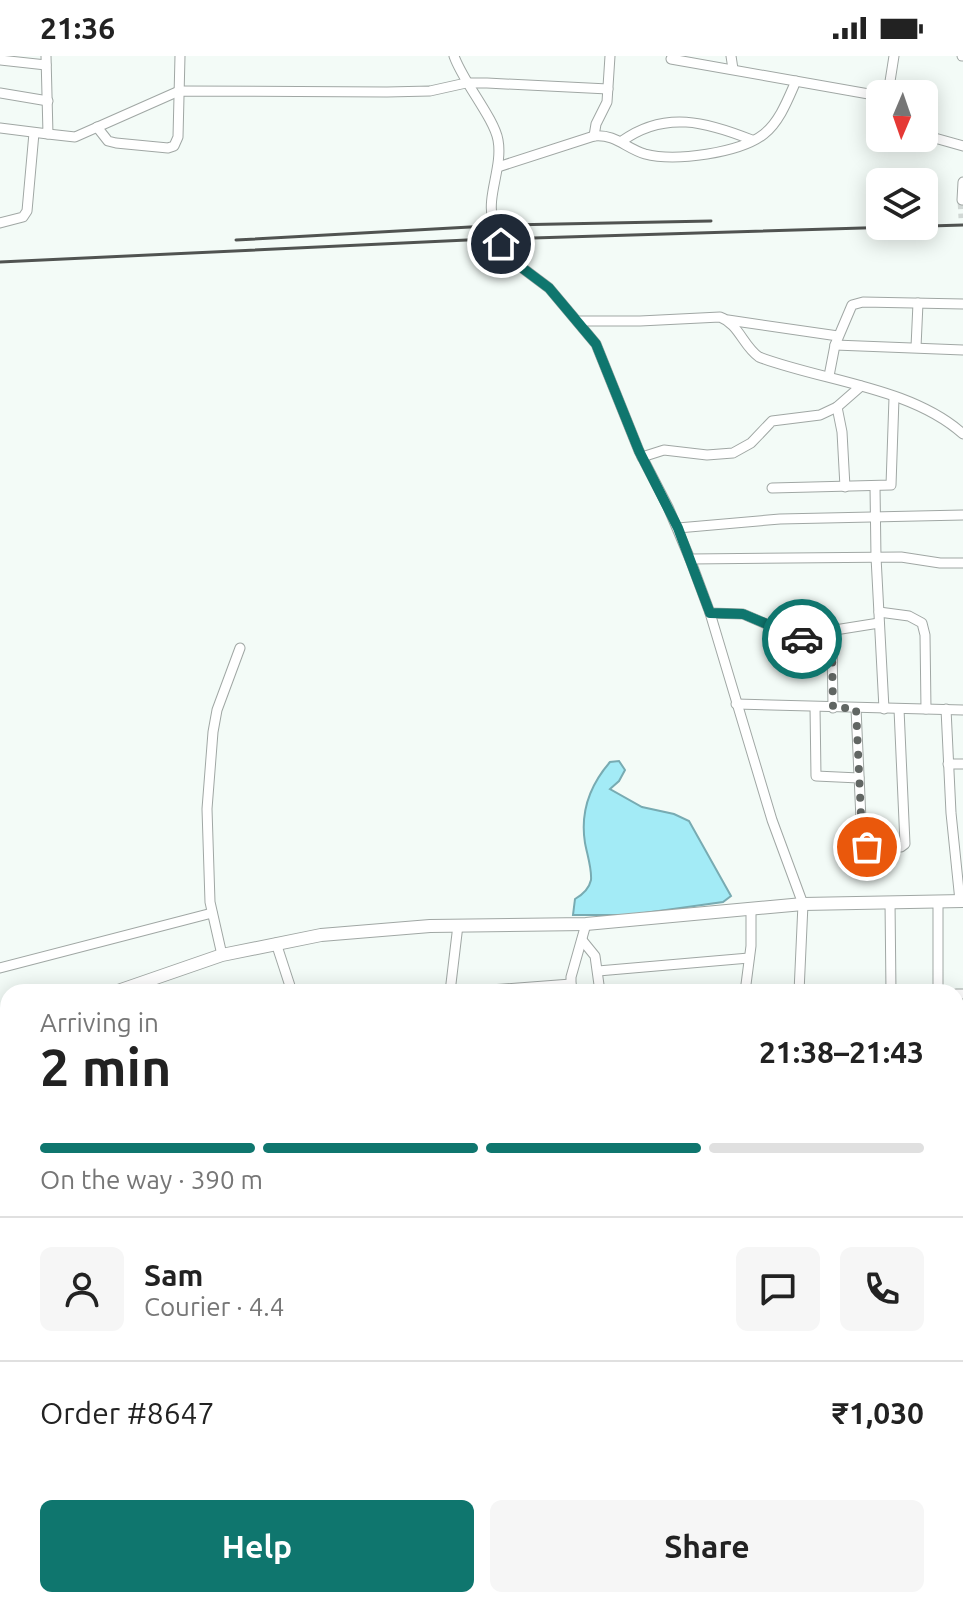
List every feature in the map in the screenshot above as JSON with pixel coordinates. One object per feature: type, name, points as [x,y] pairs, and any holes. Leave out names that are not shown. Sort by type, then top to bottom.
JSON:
[{"type":"street","points":[[97,127],[108,141],[116,143],[174,146],[178,137],[180,56]]},
{"type":"street","points":[[454,56],[496,133],[498,167],[493,221]]},
{"type":"street","points":[[594,136],[596,124],[607,102],[610,56]]},
{"type":"street","points":[[731,56],[733,69]]},
{"type":"street","points":[[890,80],[894,56]]},
{"type":"street","points":[[671,59],[866,94]]},
{"type":"street","points":[[0,60],[46,60],[48,134]]},
{"type":"street","points":[[498,167],[604,135],[646,154],[698,155],[721,151],[763,135],[774,124],[796,81]]},
{"type":"street","points":[[0,128],[75,137],[179,91],[402,92],[430,91],[466,83],[608,89]]},
{"type":"street","points":[[0,93],[48,101]]},
{"type":"street","points":[[622,141],[635,131],[677,121],[715,126],[752,140]]},
{"type":"street","points":[[0,223],[23,217],[27,211],[34,133]]},
{"type":"street","points":[[938,139],[963,146]]},
{"type":"street","points":[[962,200],[963,182]]},
{"type":"street","points":[[501,244],[513,261],[549,288],[578,321],[602,357],[642,457],[678,528],[710,613],[772,820],[803,904],[799,984]]},
{"type":"street","points":[[829,376],[836,340],[848,310],[856,302],[963,304]]},
{"type":"street","points":[[916,347],[918,303]]},
{"type":"street","points":[[578,321],[640,321],[706,316],[836,340],[963,350]]},
{"type":"street","points":[[728,320],[759,357],[861,386],[932,412],[963,434]]},
{"type":"street","points":[[642,457],[664,450],[707,455],[733,453],[751,443],[772,421],[820,415],[837,407],[861,386]]},
{"type":"street","points":[[772,488],[888,487],[892,481],[894,398]]},
{"type":"street","points":[[837,407],[842,432],[845,487]]},
{"type":"street","points":[[875,487],[884,709]]},
{"type":"street","points":[[678,528],[737,521],[963,515]]},
{"type":"street","points":[[690,559],[876,557],[963,563]]},
{"type":"street","points":[[710,613],[743,614],[832,652]]},
{"type":"street","points":[[833,708],[832,635],[835,630],[879,618],[909,616],[922,623],[925,635],[926,709]]},
{"type":"street","points":[[222,955],[212,913],[207,809],[213,732],[226,681],[240,648]]},
{"type":"street","points":[[736,704],[963,710]]},
{"type":"street","points":[[815,707],[816,776],[859,778]]},
{"type":"street","points":[[856,708],[863,846],[903,846],[905,840],[899,709]]},
{"type":"street","points":[[138,984],[222,955],[321,935],[458,925],[586,924],[803,904],[961,901],[946,709]]},
{"type":"street","points":[[948,764],[963,764]]},
{"type":"street","points":[[890,902],[891,984]]},
{"type":"street","points":[[938,902],[938,984]]},
{"type":"street","points":[[746,984],[751,909]]},
{"type":"street","points":[[0,968],[212,913]]},
{"type":"street","points":[[572,984],[586,924]]},
{"type":"street","points":[[451,984],[458,925]]},
{"type":"street","points":[[582,940],[592,950],[599,984]]},
{"type":"street","points":[[276,943],[289,984]]},
{"type":"street","points":[[598,971],[749,958]]},
{"type":"street","points":[[116,1608],[123,1608]]},
{"type":"water","points":[[619,761],[625,770],[610,789],[642,807],[674,814],[689,821],[731,896],[723,902],[630,915],[573,915],[575,899],[585,891],[591,880],[584,832],[585,810],[597,780],[610,762]]},
{"type":"tunnel","points":[[962,200],[963,218]]},
{"type":"tunnel","points":[[493,221],[501,244]]},
{"type":"railway","points":[[236,240],[506,225],[711,221]]},
{"type":"railway","points":[[0,262],[467,240],[963,225]]},
{"type":"way so far","points":[[802,639],[832,652],[833,708],[856,708],[862,837],[863,846],[867,847]]},
{"type":"route","points":[[501,244],[513,261],[549,288],[596,344],[639,451],[678,528],[710,613],[754,617],[802,639]]}]
